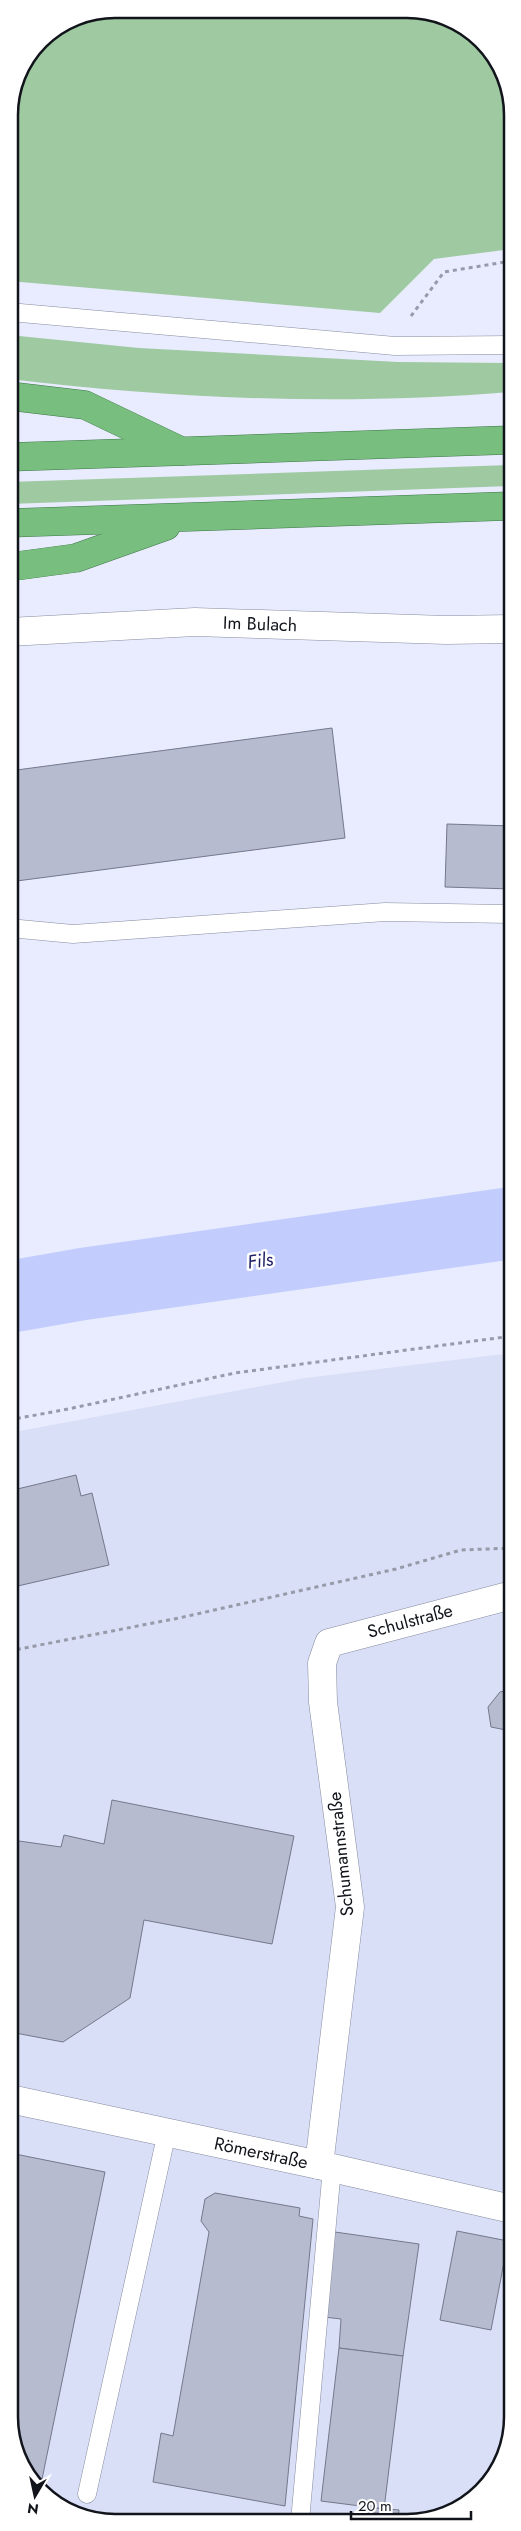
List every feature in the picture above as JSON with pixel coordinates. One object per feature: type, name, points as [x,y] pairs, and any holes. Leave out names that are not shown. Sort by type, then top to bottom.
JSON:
[{"type":"highway","points":[[18,397],[85,405],[185,453]]},
{"type":"highway","points":[[18,458],[504,440]]},
{"type":"highway","points":[[18,524],[504,506]]},
{"type":"highway","points":[[18,566],[76,558],[190,517]]},
{"type":"street","name":"Im Bulach","points":[[18,632],[195,622],[446,630],[504,629]]},
{"type":"street","name":"Schulstraße","points":[[322,1663],[329,1643],[503,1597]]},
{"type":"street","name":"Schumannstraße","points":[[322,1663],[323,1702],[350,1907],[325,2166]]},
{"type":"street","name":"Römerstraße","points":[[18,2101],[503,2206]]},
{"type":"lane","points":[[18,313],[395,346],[504,345]]},
{"type":"lane","points":[[18,929],[73,934],[385,912],[504,914]]},
{"type":"lane","points":[[87,2494],[167,2132]]},
{"type":"lane","points":[[300,2514],[325,2166]]},
{"type":"path","points":[[395,346],[416,306],[444,272],[504,262]]},
{"type":"path","points":[[18,1418],[68,1410],[235,1373],[503,1337]]},
{"type":"path","points":[[18,1649],[179,1618],[359,1578],[461,1550],[503,1548]]},
{"type":"shaded area","points":[[503,1354],[503,2429],[496,2453],[490,2465],[475,2485],[455,2500],[438,2508],[425,2512],[406,2514],[102,2513],[83,2508],[60,2496],[60,2471],[35,2471],[23,2448],[18,2429],[18,1431],[305,1378]]},
{"type":"green space","points":[[108,18],[413,18],[438,23],[460,34],[487,61],[496,78],[503,102],[504,250],[434,259],[380,313],[18,282],[18,102],[25,78],[38,56],[51,42],[66,31],[83,23]]},
{"type":"green space","points":[[18,336],[139,348],[398,362],[504,363],[504,392],[449,396],[386,399],[260,398],[197,396],[18,380]]},
{"type":"green space","points":[[504,465],[504,486],[18,504],[18,482]]},
{"type":"building","points":[[332,728],[345,838],[18,881],[18,770]]},
{"type":"building","points":[[447,824],[504,826],[504,889],[445,887]]},
{"type":"building","points":[[76,1475],[81,1496],[92,1493],[109,1565],[18,1586],[18,1489]]},
{"type":"building","points":[[503,1691],[503,1729],[491,1727],[488,1707],[500,1692]]},
{"type":"building","points":[[112,1800],[294,1836],[272,1944],[144,1920],[130,1998],[63,2042],[18,2034],[18,1842],[61,1847],[64,1835],[104,1844]]},
{"type":"building","points":[[18,2155],[105,2172],[44,2471],[34,2470],[23,2448],[18,2429]]},
{"type":"building","points":[[215,2193],[300,2208],[299,2216],[313,2219],[285,2506],[153,2482],[161,2433],[173,2436],[209,2232],[201,2221],[205,2199]]},
{"type":"building","points":[[457,2231],[503,2240],[503,2267],[491,2330],[440,2320]]},
{"type":"building","points":[[335,2232],[419,2244],[403,2356],[339,2348],[341,2319],[324,2317]]},
{"type":"building","points":[[339,2348],[403,2356],[384,2509],[321,2501]]},
{"type":"building","points":[[362,2507],[399,2510],[399,2514],[361,2514]]},
{"type":"waterway","name":"Fils","points":[[18,1295],[83,1284],[504,1224]]}]
